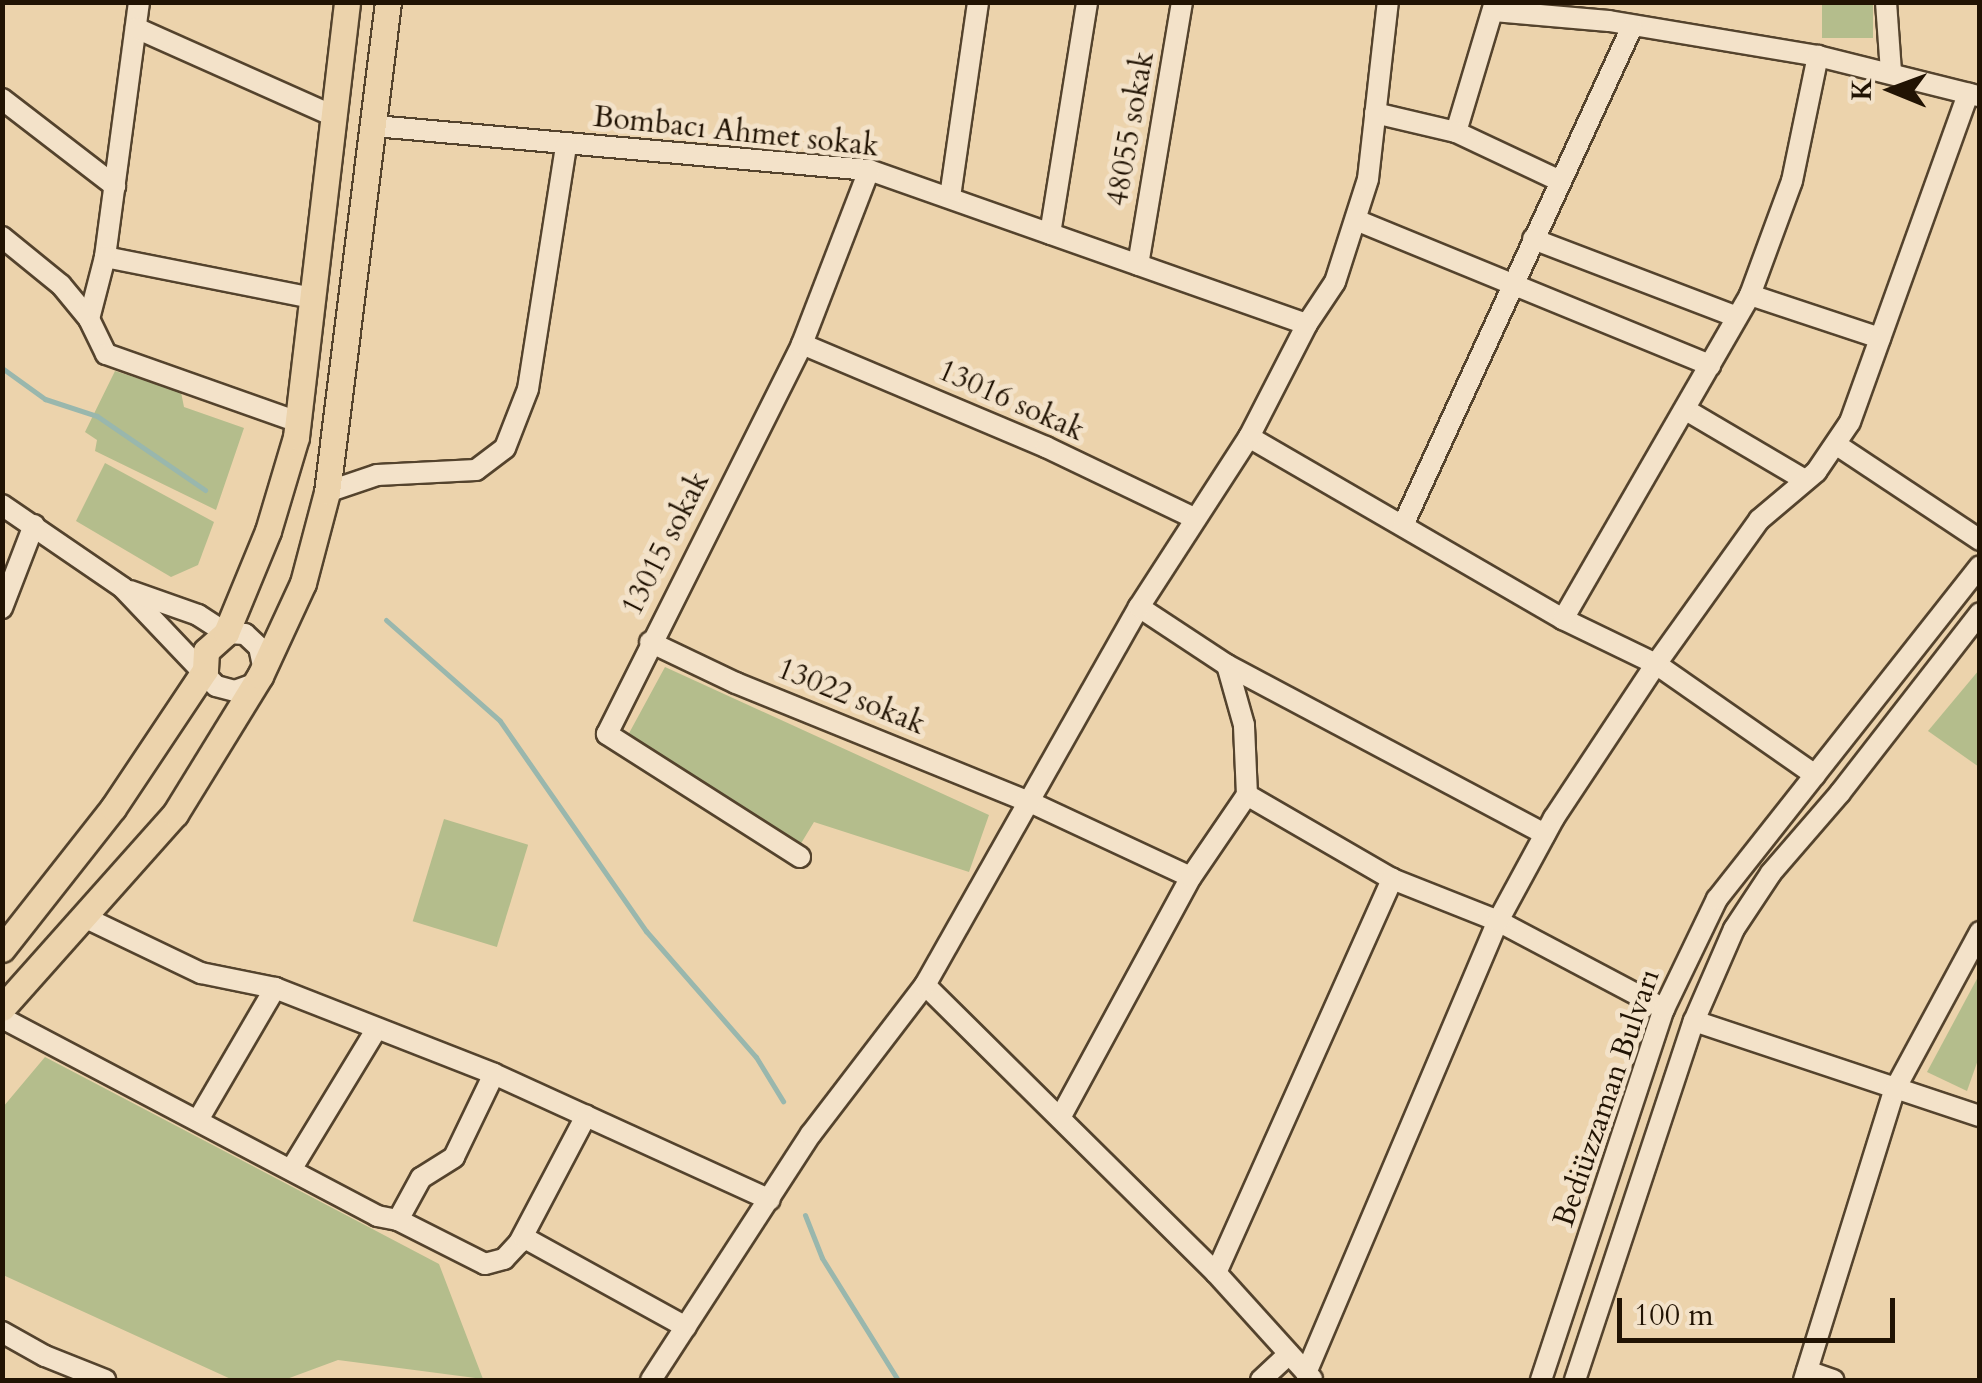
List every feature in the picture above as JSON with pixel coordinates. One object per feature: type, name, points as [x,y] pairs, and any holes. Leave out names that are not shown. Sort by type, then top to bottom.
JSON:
[{"type":"main road","points":[[2,949],[114,808],[205,670],[210,643],[226,632],[268,531],[298,422],[347,2]]},
{"type":"main road","points":[[2,1008],[175,814],[258,675],[303,583],[327,492],[388,2]]},
{"type":"street","points":[[89,319],[105,256],[139,2]]},
{"type":"street","points":[[950,197],[978,2]]},
{"type":"street","points":[[1050,234],[1087,2]]},
{"type":"street","name":"48055 sokak","points":[[1138,265],[1182,2]]},
{"type":"street","points":[[651,1380],[828,1110],[925,986],[1032,803],[1139,607],[1249,437],[1307,324],[1335,282],[1368,178],[1388,2]]},
{"type":"street","points":[[1886,2],[1891,71]]},
{"type":"street","points":[[925,986],[1216,1273],[1310,1376],[1498,922],[1545,834],[1656,664],[1759,520],[1805,480],[1837,445],[1866,384],[1974,95],[1891,71],[1818,56],[1632,27],[1610,12],[1494,7],[1456,132]]},
{"type":"street","points":[[1402,525],[1516,286],[1558,180],[1632,27]]},
{"type":"street","points":[[136,28],[334,116]]},
{"type":"street","points":[[1563,619],[1750,296],[1792,180],[1818,56]]},
{"type":"street","points":[[2,99],[116,186]]},
{"type":"street","points":[[1375,113],[1456,132],[1558,180]]},
{"type":"street","name":"Bombacı Ahmet sokak","points":[[375,126],[869,170],[1307,324]]},
{"type":"street","points":[[327,492],[378,475],[476,470],[504,448],[528,389],[566,145]]},
{"type":"street","name":"13015 sokak","points":[[800,857],[607,734],[802,344],[869,170]]},
{"type":"street","points":[[1356,220],[1710,365]]},
{"type":"street","points":[[2,237],[61,284],[89,319],[106,354],[298,422]]},
{"type":"street","points":[[1533,239],[1736,316]]},
{"type":"street","points":[[105,256],[312,298]]},
{"type":"street","points":[[1750,296],[1880,338]]},
{"type":"street","name":"13016 sokak","points":[[802,344],[1046,447],[1194,518]]},
{"type":"street","points":[[1686,410],[1805,480]]},
{"type":"street","points":[[1249,437],[1563,619],[1656,664],[1816,775]]},
{"type":"street","points":[[1837,445],[1980,540]]},
{"type":"street","points":[[2,505],[123,588],[225,690],[258,675],[253,640],[123,588]]},
{"type":"street","points":[[2,608],[34,526]]},
{"type":"street","name":"Bediüzzaman Bulvarı","points":[[1541,1380],[1664,1009],[1724,888],[1980,566]]},
{"type":"street","points":[[1139,607],[1227,664],[1545,834]]},
{"type":"street","name":"Bediüzzaman Bulvarı","points":[[1576,1380],[1694,1021],[1749,903],[1980,612]]},
{"type":"street","name":"13022 sokak","points":[[650,642],[736,683],[1032,803],[1191,878]]},
{"type":"street","points":[[1060,1118],[1191,878],[1247,795],[1244,725],[1227,664]]},
{"type":"street","points":[[1247,795],[1392,879],[1498,922],[1664,1009]]},
{"type":"street","points":[[1216,1273],[1392,879]]},
{"type":"street","points":[[84,918],[202,973],[275,988],[494,1074],[770,1200]]},
{"type":"street","points":[[1833,1380],[1805,1376],[1894,1091],[1980,932]]},
{"type":"street","points":[[198,1120],[275,988]]},
{"type":"street","points":[[2,1018],[377,1216],[398,1220],[484,1264],[494,1264],[509,1255],[523,1237],[586,1116]]},
{"type":"street","points":[[1694,1021],[1894,1091],[1980,1116]]},
{"type":"street","points":[[292,1168],[376,1030]]},
{"type":"street","points":[[398,1220],[422,1178],[454,1156],[494,1074]]},
{"type":"street","points":[[523,1237],[686,1326]]},
{"type":"street","points":[[2,1332],[46,1356],[105,1380]]},
{"type":"street","points":[[1261,1380],[1289,1354]]},
{"type":"green space","points":[[1822,3],[1873,3],[1873,38],[1822,38]]},
{"type":"green space","points":[[115,371],[181,392],[184,407],[244,428],[216,510],[95,451],[97,440],[85,432]]},
{"type":"green space","points":[[105,463],[214,522],[198,565],[171,577],[76,521]]},
{"type":"green space","points":[[665,667],[989,815],[969,872],[814,822],[797,850],[621,748]]},
{"type":"green space","points":[[1979,670],[1979,767],[1928,731]]},
{"type":"green space","points":[[444,819],[528,845],[497,947],[413,921]]},
{"type":"green space","points":[[1979,975],[1979,1057],[1967,1091],[1927,1072]]},
{"type":"green space","points":[[45,1057],[439,1264],[483,1379],[338,1360],[284,1380],[233,1380],[3,1275],[3,1107]]},
{"type":"waterway","points":[[2,368],[45,399],[97,416],[205,490]]},
{"type":"waterway","points":[[386,620],[500,721],[646,931],[756,1057],[783,1101]]},
{"type":"waterway","points":[[805,1215],[822,1258],[898,1380]]}]
